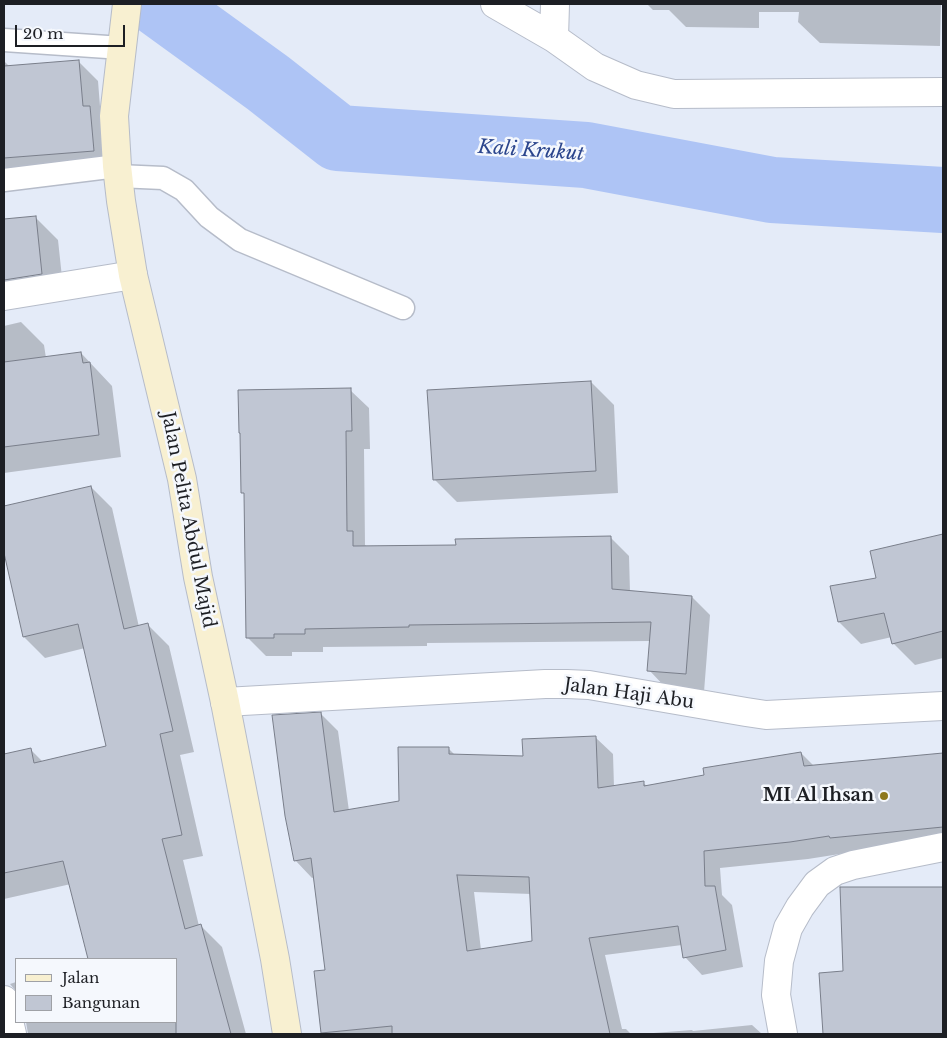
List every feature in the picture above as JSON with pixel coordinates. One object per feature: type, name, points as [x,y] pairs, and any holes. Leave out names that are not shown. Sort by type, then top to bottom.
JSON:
[{"type":"street","name":"Jalan Pelita Abdul Majid","points":[[127,4],[114,116],[121,201],[133,275],[182,479],[198,577],[225,702],[288,1034]]},
{"type":"street","points":[[496,4],[554,38],[595,68],[636,85],[674,94],[943,92]]},
{"type":"street","points":[[554,38],[555,4]]},
{"type":"street","points":[[4,296],[133,275]]},
{"type":"street","name":"Jalan Haji Abu","points":[[225,702],[568,684],[589,685],[766,714],[943,706]]},
{"type":"street","points":[[783,1034],[776,995],[779,961],[788,928],[800,907],[817,884],[835,871],[853,865],[943,847]]},
{"type":"street","points":[[4,1000],[12,1034]]},
{"type":"lane","points":[[4,40],[122,40]]},
{"type":"lane","points":[[4,180],[118,171],[163,178],[184,190],[209,217],[240,240],[403,308]]},
{"type":"building","points":[[79,60],[83,106],[90,106],[94,151],[4,158],[4,66]]},
{"type":"building","points":[[36,216],[42,274],[4,280],[4,219]]},
{"type":"building","points":[[81,352],[83,363],[90,362],[99,435],[4,447],[4,362]]},
{"type":"building","points":[[591,381],[596,471],[433,480],[427,390]]},
{"type":"building","points":[[351,388],[352,431],[346,431],[347,531],[353,531],[353,546],[456,545],[455,539],[611,536],[612,589],[692,596],[686,674],[647,671],[651,622],[409,625],[409,627],[305,629],[305,634],[274,634],[274,638],[246,638],[244,493],[241,493],[238,390]]},
{"type":"building","points":[[91,486],[124,629],[148,623],[173,731],[160,734],[182,835],[162,839],[185,929],[201,924],[231,1034],[176,1034],[176,1023],[178,1023],[178,958],[88,958],[63,861],[4,873],[4,754],[31,748],[34,763],[106,746],[78,624],[23,637],[4,553],[4,506]]},
{"type":"building","points":[[943,534],[943,631],[892,644],[884,613],[838,622],[830,586],[876,578],[870,551]]},
{"type":"building","points":[[321,712],[334,812],[399,801],[398,747],[449,747],[449,754],[523,756],[522,739],[596,736],[598,788],[644,781],[644,786],[704,775],[703,768],[801,752],[804,766],[943,753],[943,827],[830,838],[829,836],[704,851],[705,886],[715,886],[726,950],[683,958],[678,926],[589,938],[610,1034],[392,1034],[392,1026],[321,1033],[314,971],[325,970],[311,858],[294,861],[285,816],[272,715]],"holes":[[[457,875],[529,877],[532,941],[467,951]]]},
{"type":"building","points":[[840,887],[943,887],[943,1034],[823,1034],[819,973],[843,971]]},
{"type":"waterway","name":"Kali Krukut","points":[[159,4],[268,83],[338,138],[586,155],[772,190],[943,200]]},
{"type":"place","name":"MI Al Ihsan","points":[[884,796]]}]
